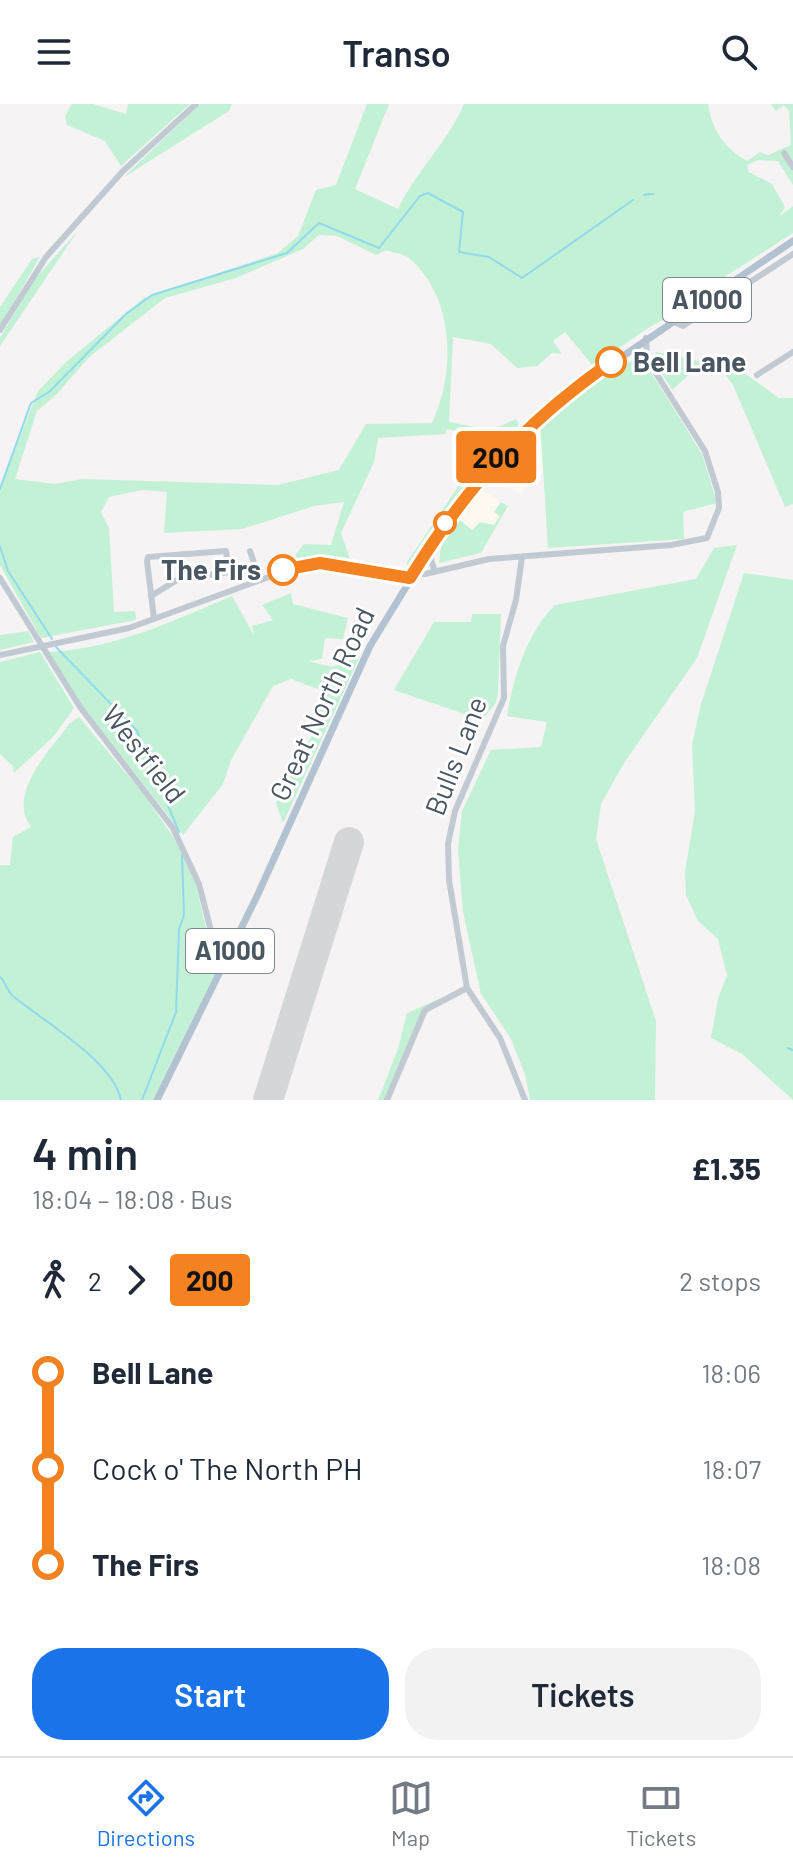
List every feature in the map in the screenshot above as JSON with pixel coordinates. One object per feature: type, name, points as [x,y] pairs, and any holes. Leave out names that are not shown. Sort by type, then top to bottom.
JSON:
[{"type":"main road","name":"Great North Road","points":[[157,1100],[221,970],[360,665],[434,540],[479,478],[521,432],[580,383],[793,241]]},
{"type":"street","points":[[0,330],[46,257],[123,171],[196,104]]},
{"type":"street","points":[[784,153],[793,167]]},
{"type":"street","points":[[672,321],[683,326],[793,254]]},
{"type":"street","points":[[0,655],[154,619],[294,566],[320,563],[412,575],[474,562],[671,545],[707,538],[720,499],[714,478],[705,451],[654,370],[646,338]]},
{"type":"street","points":[[628,350],[647,351]]},
{"type":"street","points":[[757,375],[793,352]]},
{"type":"street","points":[[434,540],[431,560],[435,572]]},
{"type":"street","points":[[151,596],[177,580],[229,572],[226,551],[150,555],[147,561],[151,596],[154,619]]},
{"type":"street","points":[[250,551],[259,578]]},
{"type":"street","name":"Bulls Lane","points":[[522,557],[516,600],[503,646],[504,698],[464,787],[449,832],[449,880],[467,988],[500,1038],[525,1100]]},
{"type":"street","name":"Westfield","points":[[0,578],[80,707],[164,817],[187,854],[211,918],[221,970]]},
{"type":"street","points":[[387,1100],[425,1010],[467,988]]},
{"type":"shaded area","points":[[540,421],[543,474],[528,474],[522,495],[488,473]]},
{"type":"shaded area","points":[[477,487],[508,506],[481,553],[439,563],[442,536]]},
{"type":"green space","points":[[72,104],[93,104],[126,114],[128,104],[190,104],[121,166],[105,141],[67,125],[65,116]]},
{"type":"green space","points":[[200,104],[232,104],[229,111],[124,177]]},
{"type":"green space","points":[[367,104],[389,104],[355,189],[398,209],[464,104],[708,104],[720,137],[747,161],[760,152],[768,155],[791,145],[789,111],[784,105],[776,111],[771,104],[793,104],[793,185],[778,161],[758,160],[747,165],[749,172],[772,184],[785,207],[780,216],[793,206],[793,233],[698,294],[697,301],[648,328],[593,366],[565,332],[553,341],[562,354],[552,353],[537,366],[517,368],[491,344],[453,337],[449,422],[491,430],[516,419],[519,425],[493,451],[407,569],[407,562],[490,440],[447,429],[445,434],[378,438],[374,462],[341,533],[350,559],[394,571],[315,560],[297,564],[296,554],[304,544],[331,545],[344,502],[314,506],[242,529],[164,533],[167,492],[142,490],[109,497],[101,512],[109,528],[114,612],[135,611],[136,620],[41,638],[0,565],[0,487],[38,391],[66,362],[144,298],[278,253],[298,236],[316,190],[336,185]],"holes":[[[319,235],[337,236],[376,255],[386,250],[407,257],[424,274],[435,293],[443,314],[447,359],[440,403],[432,423],[366,424],[339,470],[278,485],[82,479],[55,484],[15,479],[37,411],[57,394],[88,358],[165,298],[236,278],[303,249]]]},
{"type":"green space","points":[[77,232],[0,346],[0,338],[33,281]]},
{"type":"green space","points":[[40,257],[0,326],[0,307],[32,259]]},
{"type":"green space","points":[[656,352],[703,362],[672,390],[653,359]]},
{"type":"green space","points":[[642,358],[702,454],[717,503],[683,512],[684,539],[548,548],[540,421],[607,370]]},
{"type":"green space","points":[[719,366],[747,375],[779,398],[793,398],[793,504],[785,507],[733,385]]},
{"type":"green space","points":[[501,502],[508,506],[481,553],[439,563],[442,536],[455,516],[472,530],[480,522],[494,525],[500,516],[494,512]]},
{"type":"green space","points":[[737,545],[697,658],[624,763],[601,804],[596,839],[656,1021],[655,1100],[530,1100],[525,1074],[510,1037],[481,994],[463,912],[458,850],[462,811],[491,750],[541,747],[547,722],[507,716],[513,687],[529,642],[555,605],[696,579],[714,548]]},
{"type":"green space","points":[[744,573],[793,580],[793,1100],[742,1054],[711,1038],[718,999],[727,975],[718,939],[698,921],[686,895],[685,872],[695,811],[692,745],[701,704]]},
{"type":"green space","points":[[291,593],[293,604],[348,618],[343,639],[325,638],[322,659],[308,661],[332,667],[360,656],[283,823],[276,803],[311,737],[326,692],[291,679],[273,686],[231,760],[223,784],[183,835],[76,697],[48,652],[120,640],[232,596],[254,635],[252,626],[273,620],[262,605]]},
{"type":"green space","points":[[472,614],[501,614],[498,693],[496,703],[482,720],[394,690],[434,622],[471,622]]},
{"type":"green space","points":[[28,631],[34,642],[0,650],[0,635]]},
{"type":"green space","points":[[40,652],[74,708],[54,736],[14,773],[13,766],[0,754],[0,662]]},
{"type":"green space","points":[[79,717],[145,796],[176,841],[195,881],[216,971],[153,1100],[0,1100],[0,865],[10,865],[13,837],[31,827],[25,814],[24,800],[34,772],[70,723]]},
{"type":"green space","points":[[441,998],[421,1020],[409,1057],[401,1061],[387,1100],[378,1100],[398,1049],[407,1013]]},
{"type":"waterway","points":[[0,489],[31,403],[49,392],[126,314],[152,295],[287,253],[319,223],[379,248],[420,196],[428,193],[463,212],[459,252],[489,257],[522,278],[633,200]]},
{"type":"waterway","points":[[644,195],[653,194]]},
{"type":"waterway","points":[[0,546],[8,571],[52,639]]},
{"type":"waterway","points":[[56,647],[137,731],[179,832]]},
{"type":"waterway","points":[[142,1100],[176,1012],[179,929],[184,915],[182,855]]},
{"type":"waterway","points":[[0,977],[13,996],[75,1043],[105,1071],[121,1100]]},
{"type":"waterway","points":[[788,1048],[793,1050]]},
{"type":"runway","points":[[268,1100],[349,842]]},
{"type":"bus line","name":"200","points":[[283,570],[307,563],[320,563],[410,578],[452,512],[497,457],[555,402],[611,362]]},
{"type":"place","name":"Bell Lane","points":[[611,362]]},
{"type":"place","name":"The Firs","points":[[283,570]]}]
